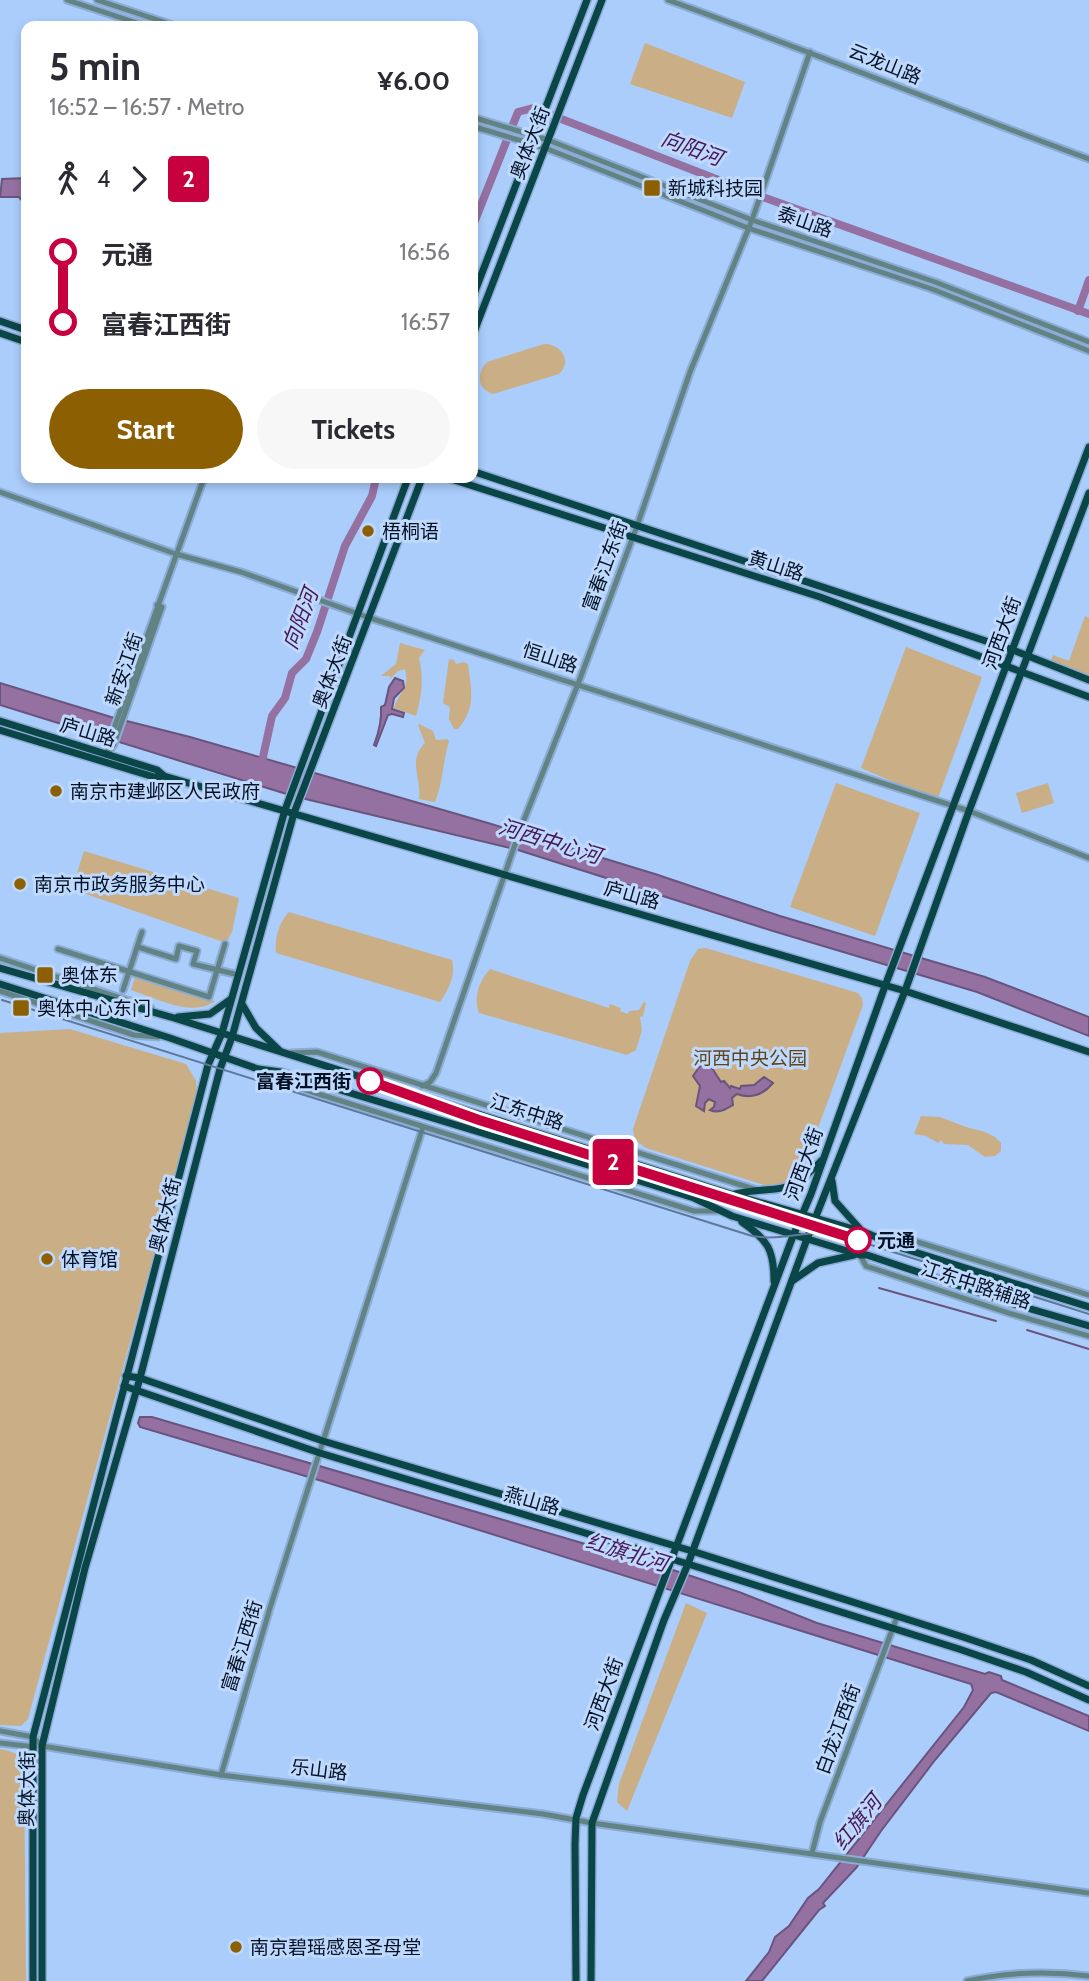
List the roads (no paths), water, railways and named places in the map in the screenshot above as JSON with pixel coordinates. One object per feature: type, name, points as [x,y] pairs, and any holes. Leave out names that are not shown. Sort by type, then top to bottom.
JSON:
[{"type":"main road","name":"奥体大街","points":[[478,284],[587,0]]},
{"type":"main road","name":"奥体大街","points":[[478,322],[602,0]]},
{"type":"main road","points":[[0,321],[21,328]]},
{"type":"main road","points":[[0,333],[21,340]]},
{"type":"main road","name":"河西大街","points":[[576,1981],[576,1818],[824,1157],[885,985],[1089,447]]},
{"type":"main road","name":"黄山路","points":[[478,473],[1013,650],[1089,680]]},
{"type":"main road","name":"奥体大街","points":[[33,1981],[33,1737],[208,1065],[222,1033],[285,810],[406,483]]},
{"type":"main road","name":"奥体大街","points":[[42,1981],[42,1746],[85,1569],[140,1378],[220,1069],[242,1004],[294,813],[420,483]]},
{"type":"main road","name":"黄山路","points":[[464,483],[820,597],[1089,696]]},
{"type":"main road","name":"河西大街","points":[[591,1981],[592,1823],[664,1620],[693,1552],[807,1239],[905,992],[969,811],[1089,493]]},
{"type":"main road","name":"庐山路","points":[[0,721],[157,770],[164,776]]},
{"type":"main road","name":"庐山路","points":[[0,730],[154,777],[164,776],[285,810],[885,985],[1089,1052]]},
{"type":"main road","name":"江东中路","points":[[0,968],[174,1018],[734,1195],[864,1232],[902,1248],[1089,1307]]},
{"type":"main road","name":"江东中路","points":[[0,984],[258,1069],[281,1072],[608,1171],[694,1198],[718,1211],[793,1236],[858,1255],[867,1255],[1089,1326]]},
{"type":"main road","points":[[174,1018],[210,1014],[232,999]]},
{"type":"main road","points":[[242,1004],[256,1028],[282,1053]]},
{"type":"main road","points":[[734,1195],[793,1185],[806,1177],[824,1157]]},
{"type":"main road","points":[[832,1177],[835,1201],[864,1232]]},
{"type":"main road","points":[[732,1216],[762,1238],[769,1247],[774,1269],[774,1287]]},
{"type":"main road","points":[[792,1281],[818,1263],[858,1255]]},
{"type":"main road","name":"燕山路","points":[[126,1376],[140,1378],[323,1441],[677,1547],[1031,1660],[1089,1686]]},
{"type":"main road","name":"燕山路","points":[[124,1386],[320,1453],[892,1628],[1026,1672],[1089,1700]]},
{"type":"street","points":[[67,0],[131,21]]},
{"type":"street","points":[[97,0],[161,21]]},
{"type":"street","name":"云龙山路","points":[[668,0],[1089,159]]},
{"type":"street","name":"富春江东街","points":[[422,1086],[430,1082],[436,1073],[510,857],[637,526],[690,372],[751,220],[810,52]]},
{"type":"street","name":"泰山路","points":[[478,119],[536,136],[547,144],[748,228],[932,289],[1089,351]]},
{"type":"street","name":"泰山路","points":[[478,128],[533,144],[547,144],[751,220],[935,282],[1089,342]]},
{"type":"street","name":"新安江街","points":[[107,754],[123,713],[157,605],[202,483]]},
{"type":"street","name":"恒山路","points":[[0,492],[176,554],[242,572],[357,614],[969,811],[1089,858]]},
{"type":"street","points":[[123,990],[142,932]]},
{"type":"street","points":[[58,949],[209,997],[225,944]]},
{"type":"street","points":[[138,947],[176,959],[179,946],[197,951],[193,964],[239,975]]},
{"type":"street","name":"江东中路","points":[[0,958],[174,1018]]},
{"type":"street","name":"江东中路","points":[[0,991],[134,1035],[170,1038]]},
{"type":"street","name":"江东中路","points":[[282,1053],[317,1052],[760,1191]]},
{"type":"street","name":"江东中路","points":[[258,1069],[280,1082],[694,1211],[718,1211]]},
{"type":"street","name":"富春江西街","points":[[220,1774],[423,1127]]},
{"type":"street","name":"江东中路","points":[[883,1238],[911,1240],[1089,1295]]},
{"type":"street","name":"江东中路辅路","points":[[858,1255],[866,1266],[1089,1336]]},
{"type":"street","name":"白龙江西街","points":[[812,1853],[820,1822],[897,1617]]},
{"type":"street","points":[[0,1731],[33,1737],[42,1746]]},
{"type":"street","name":"乐山路","points":[[0,1743],[33,1748],[42,1746],[220,1774],[576,1818],[592,1823],[1089,1893]]},
{"type":"street","points":[[967,1981],[1000,1975],[1054,1973],[1089,1976]]},
{"type":"waterway","name":"向阳河","points":[[478,213],[518,112],[533,108],[760,196],[1089,314]]},
{"type":"waterway","points":[[1078,311],[1089,280]]},
{"type":"waterway","name":"向阳河","points":[[261,766],[272,716],[285,698],[292,673],[306,659],[345,546],[372,496],[375,483]]},
{"type":"waterway","points":[[879,1288],[996,1321]]},
{"type":"waterway","points":[[1027,1330],[1089,1349]]},
{"type":"tram line","points":[[2,1000],[752,1236],[833,1233],[1089,1314]]},
{"type":"metro line","name":"2","points":[[370,1081],[479,1120],[858,1240]]},
{"type":"place","name":"新城科技园","points":[[652,188]]},
{"type":"place","name":"梧桐语","points":[[368,531]]},
{"type":"place","name":"南京市建邺区人民政府","points":[[56,791]]},
{"type":"place","name":"南京市政务服务中心","points":[[20,884]]},
{"type":"place","name":"奥体东","points":[[45,975]]},
{"type":"place","name":"奥体中心东门","points":[[21,1008]]},
{"type":"place","name":"富春江西街","points":[[370,1081]]},
{"type":"place","name":"元通","points":[[858,1240]]},
{"type":"place","name":"体育馆","points":[[47,1259]]},
{"type":"place","name":"南京碧瑶感恩圣母堂","points":[[236,1947]]},
{"type":"water label","name":"河西中心河","points":[[550,841]]},
{"type":"water label","name":"红旗北河","points":[[627,1552]]},
{"type":"water label","name":"红旗河","points":[[857,1822]]},
{"type":"park label","name":"河西中央公园","points":[[750,1058]]}]
